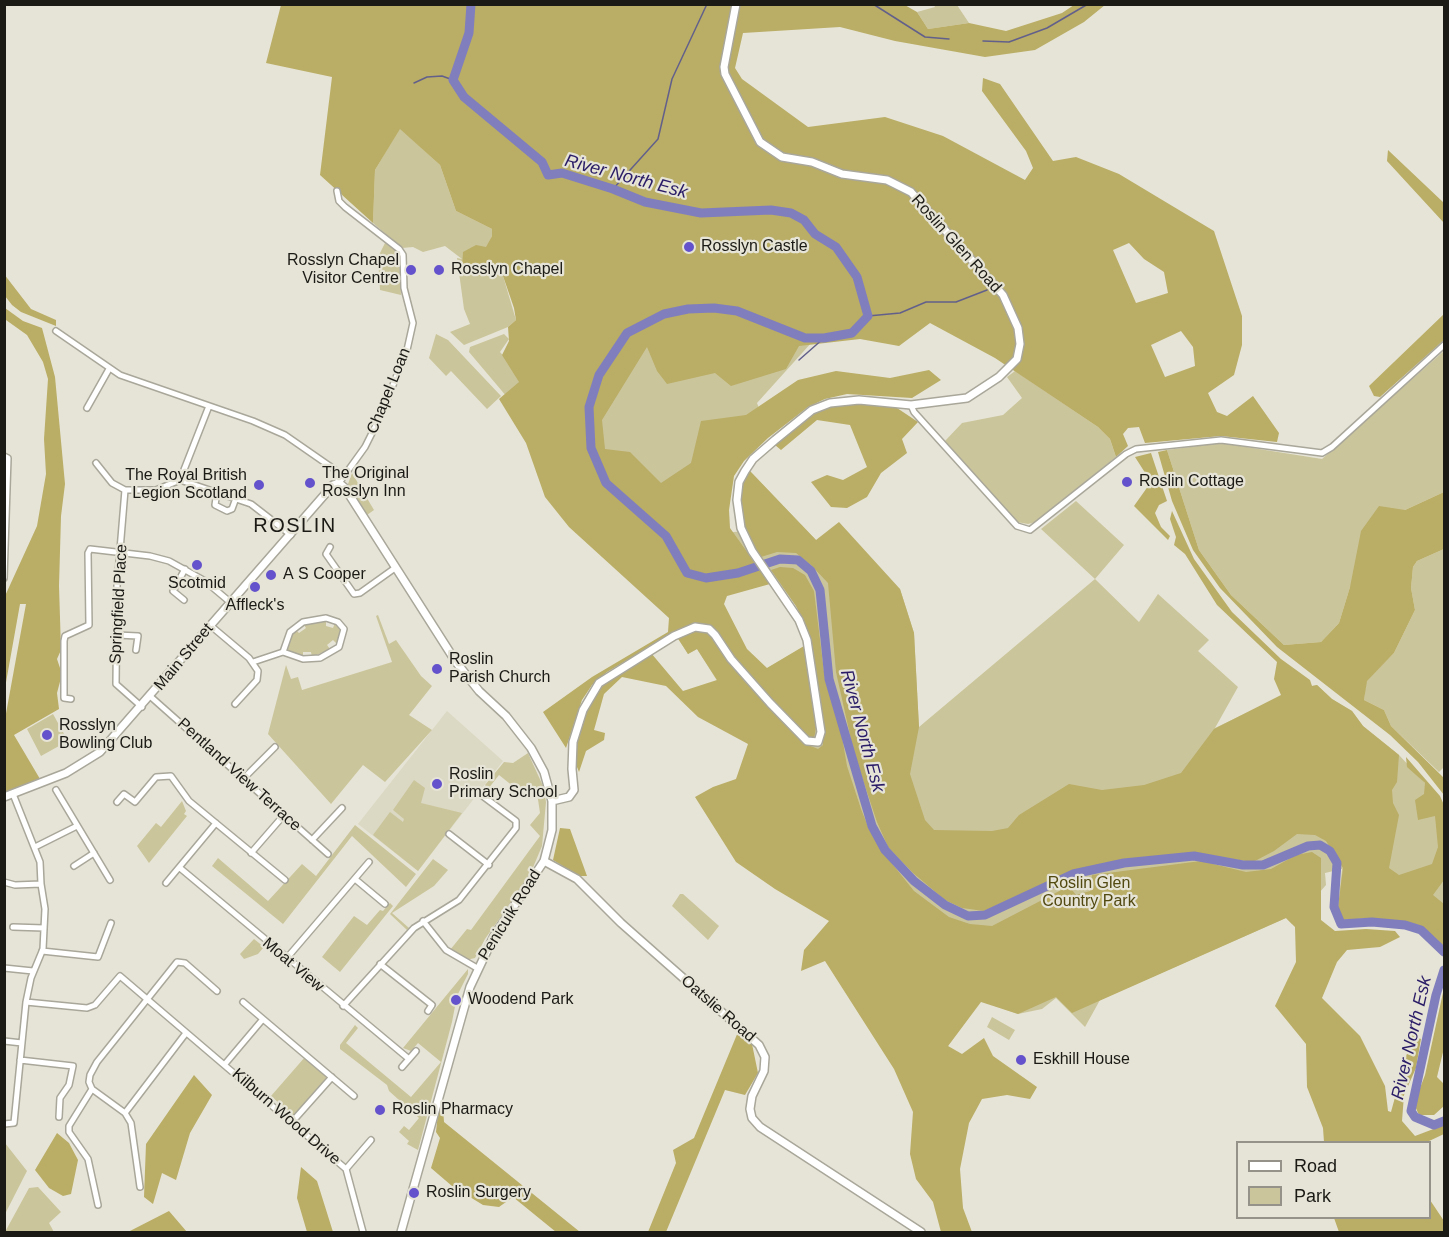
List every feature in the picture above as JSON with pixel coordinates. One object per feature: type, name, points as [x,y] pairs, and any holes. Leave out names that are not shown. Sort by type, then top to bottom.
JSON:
[{"type":"main road","name":"Roslin Glen Road","points":[[552,801],[569,797],[574,790],[573,742],[583,710],[599,683],[674,636],[695,627],[709,629],[731,659],[770,703],[807,741],[818,742],[821,732],[807,640],[799,620],[752,551],[741,528],[737,500],[739,483],[753,459],[812,410],[830,403],[859,400],[911,405],[967,398],[999,377],[1017,359],[1020,344],[1018,328],[1003,295],[911,192],[887,180],[842,174],[812,162],[782,157],[760,142],[725,74],[736,4]]},
{"type":"main road","name":"Main Street","points":[[4,797],[82,765],[94,757],[151,697],[230,602],[333,485],[339,483]]},
{"type":"main road","name":"Penicuik Road","points":[[339,483],[345,488],[456,662],[479,691],[506,716],[531,748],[544,771],[552,801],[552,830],[544,861],[507,915],[477,968],[462,1010],[401,1233]]},
{"type":"main road","name":"Oatslie Road","points":[[544,861],[577,879],[621,923],[759,1045],[765,1057],[764,1071],[752,1096],[750,1109],[752,1118],[760,1127],[921,1233]]},
{"type":"street","name":"Chapel Loan","points":[[337,191],[337,197],[345,207],[399,249],[403,255],[404,288],[414,323],[407,350],[368,441],[339,483]]},
{"type":"street","points":[[56,331],[109,369],[143,385],[254,421],[285,435],[334,469],[339,483]]},
{"type":"street","points":[[911,405],[914,412],[1023,530],[1038,526],[1126,454],[1145,448],[1221,440],[1322,453],[1332,447],[1444,345]]},
{"type":"street","points":[[82,400],[88,406],[109,369]]},
{"type":"street","points":[[180,480],[209,406]]},
{"type":"street","points":[[5,578],[6,457]]},
{"type":"street","points":[[96,463],[112,483],[125,490],[156,490],[180,480],[236,498],[260,508],[291,535]]},
{"type":"street","name":"Springfield Place","points":[[125,490],[117,586],[116,684],[142,707]]},
{"type":"street","points":[[217,492],[215,505],[227,511],[232,509],[236,498]]},
{"type":"street","points":[[330,547],[322,554],[354,594],[360,593],[395,568]]},
{"type":"street","points":[[71,699],[64,698],[64,641],[65,636],[88,625],[88,553],[95,549],[150,556],[185,569],[206,581],[230,602]]},
{"type":"street","points":[[184,600],[173,591],[185,569]]},
{"type":"street","points":[[253,662],[283,652],[303,659],[320,658],[339,647],[344,629],[338,622],[326,618],[303,622],[290,632],[283,652]]},
{"type":"street","points":[[211,626],[253,662],[258,676],[235,704]]},
{"type":"street","points":[[117,635],[138,636],[140,641],[136,650]]},
{"type":"street","name":"Pentland View Terrace","points":[[151,697],[328,854]]},
{"type":"street","points":[[243,779],[275,747]]},
{"type":"street","points":[[117,802],[124,794],[135,802],[156,777],[171,776],[184,797],[277,877],[285,880]]},
{"type":"street","points":[[56,790],[110,880]]},
{"type":"street","points":[[4,1124],[14,1123],[26,1002],[33,971],[42,951],[45,909],[40,862],[13,794]]},
{"type":"street","points":[[343,1006],[380,964],[423,921],[459,900],[489,865],[517,824],[480,794]]},
{"type":"street","points":[[312,840],[342,808]]},
{"type":"street","points":[[251,853],[284,815]]},
{"type":"street","points":[[166,883],[216,823]]},
{"type":"street","points":[[35,847],[77,826]]},
{"type":"street","points":[[450,834],[489,865]]},
{"type":"street","points":[[74,866],[94,853]]},
{"type":"street","points":[[286,959],[369,862]]},
{"type":"street","name":"Moat View","points":[[180,868],[286,959],[409,1059]]},
{"type":"street","points":[[355,879],[382,903]]},
{"type":"street","points":[[4,882],[41,885]]},
{"type":"street","points":[[423,921],[446,950],[477,968]]},
{"type":"street","points":[[42,951],[98,957],[111,923]]},
{"type":"street","points":[[13,927],[44,928]]},
{"type":"street","points":[[140,1186],[134,1134],[125,1113],[92,1089],[89,1082],[90,1074],[146,998],[179,962],[217,990]]},
{"type":"street","points":[[380,964],[432,1005],[428,1011]]},
{"type":"street","points":[[4,968],[33,971]]},
{"type":"street","name":"Kilburn Wood Drive","points":[[26,1002],[87,1008],[95,1005],[120,976],[346,1169],[363,1233]]},
{"type":"street","points":[[243,1002],[354,1096]]},
{"type":"street","points":[[225,1064],[263,1019]]},
{"type":"street","points":[[125,1113],[186,1033]]},
{"type":"street","points":[[4,1041],[22,1043]]},
{"type":"street","points":[[402,1067],[416,1051]]},
{"type":"street","points":[[20,1060],[73,1066],[69,1085],[60,1098],[59,1116]]},
{"type":"street","points":[[292,1122],[332,1077]]},
{"type":"street","points":[[92,1089],[75,1113],[69,1132],[88,1160],[98,1204]]},
{"type":"street","name":"Kilburn Wood Drive","points":[[346,1169],[363,1144],[371,1140]]},
{"type":"shaded area","name":"Roslin Primary School","points":[[447,711],[503,761],[418,871],[358,824]]},
{"type":"green space","points":[[903,4],[917,12],[928,29],[969,23],[1006,31],[1062,13],[1074,5],[1105,5],[1084,22],[1035,50],[985,57],[895,41],[840,27],[743,33],[735,68],[742,79],[808,127],[885,117],[943,136],[1025,180],[1033,168],[1026,151],[982,91],[983,78],[1000,84],[1053,161],[1076,157],[1119,174],[1214,231],[1242,316],[1242,345],[1234,375],[1208,393],[1217,412],[1227,416],[1253,396],[1279,433],[1277,442],[1221,436],[1145,443],[1139,427],[1128,428],[1123,434],[1128,446],[1116,457],[1110,439],[1098,427],[995,358],[930,323],[899,346],[860,339],[799,346],[786,369],[731,386],[715,373],[667,384],[657,371],[647,347],[602,420],[605,449],[630,452],[661,483],[691,463],[701,421],[746,415],[798,380],[836,371],[890,378],[929,370],[941,380],[912,398],[847,394],[825,399],[808,407],[768,438],[744,461],[734,476],[729,510],[730,528],[770,584],[727,596],[724,604],[747,649],[767,668],[804,646],[810,668],[817,722],[814,739],[803,734],[772,702],[704,625],[695,623],[607,672],[592,685],[582,700],[566,748],[543,712],[592,677],[668,632],[669,618],[569,527],[545,497],[526,443],[499,399],[519,382],[502,355],[509,341],[508,327],[516,320],[514,308],[503,276],[473,276],[462,268],[463,252],[476,245],[486,247],[492,236],[492,229],[456,211],[440,165],[400,129],[375,170],[373,223],[320,175],[332,77],[266,63],[281,5]],"holes":[[[1129,243],[1144,259],[1164,272],[1168,293],[1136,303],[1113,250]],[[1181,331],[1193,347],[1195,366],[1165,377],[1151,345]]]},
{"type":"green space","points":[[934,5],[957,5],[969,23],[928,29],[917,12],[935,7]]},
{"type":"green space","points":[[400,128],[440,165],[456,211],[492,229],[492,236],[473,276],[503,276],[516,320],[508,327],[464,345],[450,332],[470,324],[464,309],[457,258],[462,259],[445,246],[423,252],[413,247],[402,248],[373,223],[375,170]]},
{"type":"green space","points":[[1388,150],[1444,203],[1444,223],[1387,161]]},
{"type":"green space","points":[[385,243],[394,248],[399,258],[401,295],[380,290],[378,257]]},
{"type":"green space","points":[[4,274],[31,309],[56,320],[56,326],[21,312],[12,305],[5,296]]},
{"type":"green space","points":[[5,308],[23,321],[42,328],[55,377],[65,484],[61,516],[59,586],[61,650],[57,659],[62,674],[57,693],[59,709],[14,735],[40,779],[5,792],[5,719],[26,604],[20,604],[5,688],[5,596],[37,526],[46,474],[44,439],[48,379],[43,362],[27,335],[6,320]]},
{"type":"green space","points":[[1444,314],[1444,340],[1380,397],[1374,396],[1369,386]]},
{"type":"green space","points":[[436,334],[448,340],[501,396],[487,409],[451,371],[446,376],[429,358]]},
{"type":"green space","points":[[504,334],[509,339],[500,352],[527,383],[507,397],[469,352],[470,347]]},
{"type":"green space","name":"Roslin Glen Country Park","points":[[629,335],[812,342],[757,403],[760,411],[712,452],[722,533],[745,531],[742,483],[749,470],[816,540],[900,589],[914,633],[919,727],[1095,579],[1139,622],[1158,594],[1209,640],[1198,651],[1238,687],[1215,728],[1309,683],[1312,686],[1317,685],[1332,699],[1352,711],[1363,726],[1399,755],[1425,783],[1444,815],[1444,950],[1436,940],[1413,924],[1369,918],[1343,920],[1338,907],[1342,869],[1325,873],[1326,885],[1292,924],[1286,918],[1100,1000],[1085,1027],[1056,998],[1042,1009],[1018,1014],[981,1001],[948,1046],[697,649],[688,654],[677,637],[734,667],[745,681],[810,643],[807,628],[796,606],[755,549],[738,561],[593,448],[601,376]]},
{"type":"green space","points":[[1444,351],[1444,492],[1405,510],[1350,587],[1339,623],[1321,642],[1284,645],[1231,595],[1199,550],[1167,450],[1221,443],[1322,459]]},
{"type":"green space","points":[[1015,371],[1098,427],[1110,439],[1116,457],[1036,522],[1028,524],[1017,522],[945,441],[962,423],[1003,415],[1022,398],[1007,377]]},
{"type":"green space","points":[[859,403],[897,408],[918,422],[902,439],[907,453],[881,473],[867,497],[847,508],[831,507],[811,482],[827,475],[843,480],[867,467],[850,425],[817,420],[781,450],[775,445],[813,414],[831,405]]},
{"type":"green space","points":[[1167,450],[1199,550],[1231,595],[1284,645],[1321,642],[1339,623],[1350,587],[1361,531],[1379,506],[1405,510],[1444,492],[1444,549],[1417,561],[1413,567],[1411,588],[1415,610],[1394,653],[1367,681],[1364,700],[1384,710],[1391,726],[1444,778],[1444,795],[1418,762],[1390,735],[1277,647],[1220,588],[1193,550],[1172,501],[1158,452]]},
{"type":"green space","points":[[1151,453],[1167,501],[1159,505],[1155,513],[1161,527],[1170,536],[1168,540],[1134,506],[1151,482],[1135,457]]},
{"type":"green space","points":[[749,470],[816,540],[839,522],[900,589],[914,633],[919,727],[910,774],[925,820],[934,830],[992,831],[1008,828],[1019,815],[1069,784],[1102,790],[1144,785],[1181,773],[1214,729],[1281,695],[1274,679],[1277,662],[1217,605],[1185,554],[1174,545],[1176,537],[1170,519],[1172,511],[1194,559],[1232,612],[1281,659],[1310,680],[1312,686],[1317,685],[1332,699],[1352,711],[1363,726],[1399,755],[1397,782],[1392,790],[1393,803],[1399,815],[1389,868],[1399,875],[1432,864],[1438,847],[1435,816],[1418,820],[1415,800],[1424,794],[1425,783],[1407,767],[1406,757],[1440,796],[1444,805],[1444,880],[1433,895],[1444,904],[1444,950],[1436,940],[1413,924],[1369,918],[1343,920],[1338,907],[1343,868],[1326,841],[1315,835],[1297,834],[1274,851],[1253,862],[1192,853],[1123,860],[1072,871],[984,911],[962,908],[945,900],[913,873],[888,847],[877,822],[854,753],[836,672],[828,583],[796,553],[777,552],[761,557],[755,549],[740,514],[740,491]]},
{"type":"green space","points":[[352,473],[374,510],[367,515],[348,484]]},
{"type":"green space","points":[[1076,501],[1124,545],[1095,579],[1041,529]]},
{"type":"green space","points":[[1444,549],[1444,767],[1439,772],[1391,726],[1384,710],[1364,700],[1366,681],[1394,653],[1415,610],[1411,588],[1413,567],[1417,561]]},
{"type":"green space","points":[[780,567],[793,568],[805,575],[814,591],[825,680],[840,725],[847,766],[861,809],[882,851],[914,891],[949,917],[970,924],[992,926],[1069,886],[1076,895],[1090,891],[1092,875],[1201,861],[1246,872],[1271,869],[1296,855],[1312,852],[1321,858],[1321,920],[1335,931],[1366,929],[1395,931],[1400,937],[1380,947],[1347,950],[1337,962],[1322,998],[1360,1036],[1385,1086],[1388,1111],[1391,1112],[1412,1035],[1421,1039],[1416,1068],[1404,1095],[1402,1121],[1415,1136],[1444,1125],[1444,1134],[1429,1141],[1324,1141],[1323,1128],[1307,1087],[1306,1044],[1275,1006],[1296,962],[1295,927],[1286,918],[1072,1013],[1056,997],[1018,1014],[981,1002],[948,1046],[962,1054],[984,1038],[993,1056],[1037,1087],[1030,1099],[1007,1095],[982,1099],[969,1123],[960,1169],[963,1208],[972,1232],[941,1232],[933,1202],[916,1179],[910,1154],[913,1112],[894,1069],[825,961],[801,971],[804,950],[829,921],[775,889],[736,862],[695,797],[713,787],[736,779],[748,744],[698,717],[666,686],[622,677],[604,694],[594,730],[605,733],[604,740],[586,751],[579,772],[575,762],[577,740],[586,710],[603,683],[651,653],[683,691],[717,680],[697,649],[688,654],[677,637],[696,630],[708,632],[745,682],[806,744],[818,749],[823,745],[816,668],[807,628],[796,606],[771,570]]},
{"type":"green space","points":[[378,615],[389,644],[396,640],[421,676],[432,686],[409,715],[432,730],[385,782],[363,765],[331,804],[268,734],[286,665],[291,679],[298,677],[302,690],[392,662],[376,616]]},
{"type":"green space","points":[[326,621],[326,626],[333,628],[335,623],[341,629],[337,644],[333,640],[327,645],[330,649],[312,657],[311,652],[303,652],[303,656],[287,651],[292,634],[296,630],[299,633],[306,628],[304,625]]},
{"type":"green space","name":"Rosslyn Bowling Club","points":[[53,714],[68,741],[41,756],[27,729]]},
{"type":"green space","points":[[528,753],[543,786],[546,802],[542,846],[529,877],[485,939],[475,958],[466,960],[450,950],[467,929],[471,930],[540,836],[530,825],[540,813],[536,786],[519,791],[499,775],[488,789],[485,785],[504,762],[513,763]]},
{"type":"green space","points":[[414,780],[425,788],[421,803],[462,813],[418,871],[373,835],[390,812],[403,822],[404,819],[393,810]]},
{"type":"green space","points":[[182,801],[186,811],[184,814],[187,816],[149,863],[137,846],[156,823],[161,827]]},
{"type":"green space","points":[[355,825],[416,874],[406,887],[352,836],[283,924],[212,866],[218,858],[268,901],[302,864],[316,876]]},
{"type":"green space","points":[[560,828],[570,829],[587,876],[579,876],[553,860]]},
{"type":"green space","points":[[433,859],[448,870],[434,886],[392,913],[409,928],[407,930],[390,914]]},
{"type":"green space","points":[[680,894],[683,894],[719,926],[708,940],[672,906]]},
{"type":"green space","points":[[390,903],[393,906],[340,972],[322,957],[354,916],[367,925],[380,910],[383,911]]},
{"type":"green space","points":[[254,939],[264,947],[258,954],[244,959],[240,954]]},
{"type":"green space","points":[[468,969],[468,974],[457,996],[452,1022],[418,1150],[407,1144],[409,1141],[399,1132],[404,1126],[409,1130],[419,1118],[389,1091],[387,1085],[340,1049],[340,1045],[355,1025],[358,1028],[346,1043],[411,1097],[441,1062],[418,1043],[411,1051],[403,1048]]},
{"type":"green space","points":[[1444,988],[1444,1048],[1437,1077],[1444,1084],[1444,1106],[1434,1115],[1419,1115],[1414,1104],[1425,1075]]},
{"type":"green space","points":[[992,1017],[1015,1030],[1009,1040],[987,1027]]},
{"type":"green space","points":[[738,1032],[752,1044],[758,1073],[745,1095],[725,1090],[666,1232],[648,1232],[676,1163],[673,1150],[694,1138]]},
{"type":"green space","points":[[305,1057],[328,1076],[294,1116],[271,1096]]},
{"type":"green space","points":[[194,1075],[212,1095],[190,1133],[176,1180],[162,1173],[153,1204],[144,1197],[146,1144]]},
{"type":"green space","points":[[443,1109],[444,1122],[580,1232],[556,1232],[513,1197],[499,1207],[483,1205],[452,1186],[431,1168],[440,1138],[436,1132],[438,1113]]},
{"type":"green space","points":[[57,1133],[69,1143],[78,1160],[71,1194],[63,1196],[49,1188],[35,1170]]},
{"type":"green space","points":[[5,1143],[27,1171],[5,1214]]},
{"type":"green space","points":[[301,1167],[317,1181],[333,1232],[307,1232],[297,1198]]},
{"type":"green space","points":[[38,1187],[61,1212],[49,1223],[54,1232],[5,1232],[29,1188]]},
{"type":"green space","points":[[1431,1202],[1444,1221],[1444,1232],[1339,1232],[1334,1219],[1431,1219]]},
{"type":"green space","points":[[169,1211],[187,1232],[128,1232]]},
{"type":"waterway","name":"River North Esk","points":[[471,4],[469,33],[453,80],[464,97],[542,162],[548,175],[562,173],[645,202],[701,213],[771,210],[791,213],[804,220],[815,234],[836,247],[857,277],[868,316],[852,333],[824,338],[805,338],[737,311],[714,308],[688,309],[664,314],[627,333],[599,375],[589,407],[591,448],[606,483],[666,536],[687,573],[706,578],[738,573],[780,559],[798,560],[811,571],[820,590],[829,679],[872,826],[885,850],[914,881],[945,905],[968,916],[985,915],[1073,874],[1124,863],[1194,856],[1243,865],[1263,865],[1308,846],[1320,845],[1330,851],[1337,863],[1334,907],[1341,924],[1372,922],[1405,925],[1421,930],[1444,952]]},
{"type":"waterway","points":[[613,189],[658,139],[672,79],[707,4]]},
{"type":"waterway","points":[[873,4],[925,37],[949,39]]},
{"type":"waterway","points":[[983,41],[1009,42],[1047,28],[1088,4]]},
{"type":"waterway","points":[[414,83],[427,77],[442,76],[453,80]]},
{"type":"waterway","points":[[868,316],[900,313],[926,302],[956,302],[987,290]]},
{"type":"waterway","points":[[799,360],[824,338]]},
{"type":"waterway","name":"River North Esk","points":[[1444,970],[1436,995],[1411,1111],[1415,1117],[1434,1125],[1444,1121]]},
{"type":"place","name":"Rosslyn Castle","points":[[689,247]]},
{"type":"place","name":"Rosslyn Chapel Visitor Centre","points":[[411,270]]},
{"type":"place","name":"Rosslyn Chapel","points":[[439,270]]},
{"type":"place","name":"Roslin Cottage","points":[[1127,482]]},
{"type":"place","name":"The Original Rosslyn Inn","points":[[310,483]]},
{"type":"place","name":"The Royal British Legion Scotland","points":[[259,485]]},
{"type":"place","name":"Scotmid","points":[[197,565]]},
{"type":"place","name":"A S Cooper","points":[[271,575]]},
{"type":"place","name":"Affleck's","points":[[255,587]]},
{"type":"place","name":"Roslin Parish Church","points":[[437,669]]},
{"type":"place","name":"Rosslyn Bowling Club","points":[[47,735]]},
{"type":"place","name":"Roslin Primary School","points":[[437,784]]},
{"type":"place","name":"Woodend Park","points":[[456,1000]]},
{"type":"place","name":"Eskhill House","points":[[1021,1060]]},
{"type":"place","name":"Roslin Pharmacy","points":[[380,1110]]},
{"type":"place","name":"Roslin Surgery","points":[[414,1193]]},
{"type":"district","name":"ROSLIN","points":[[295,526]]}]
